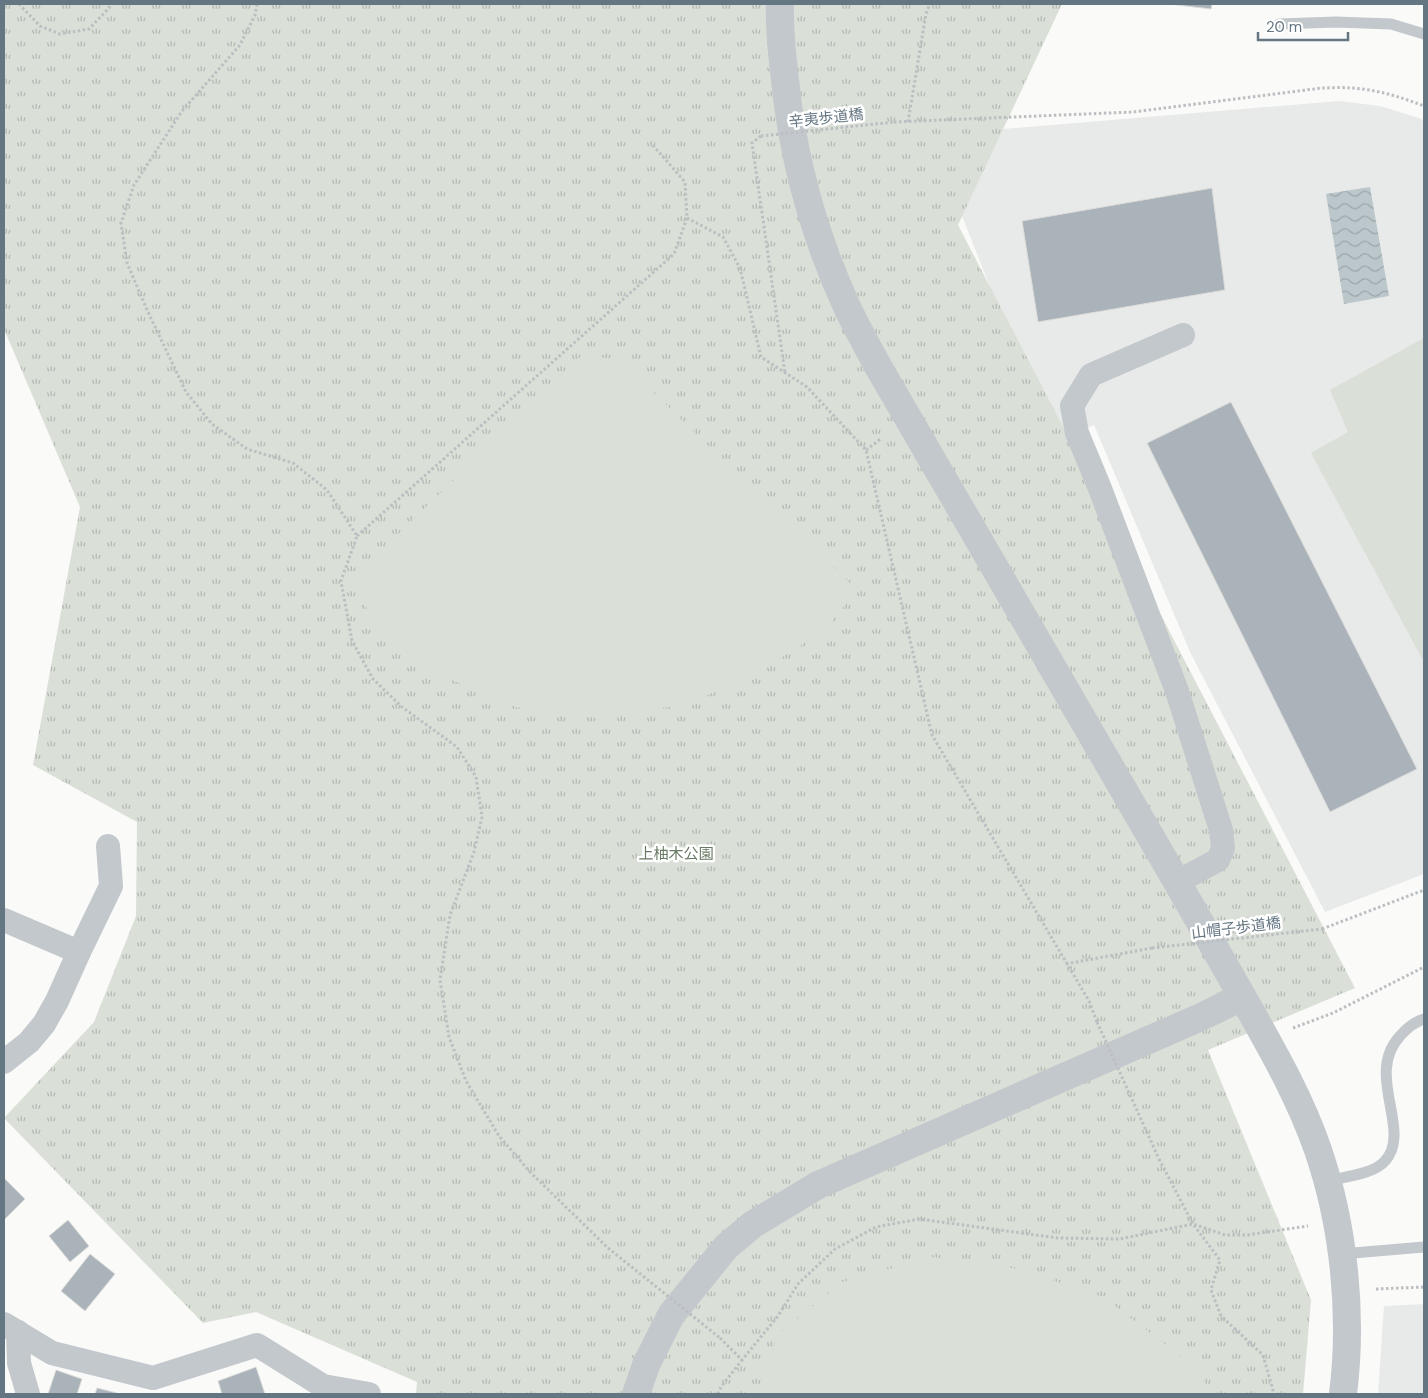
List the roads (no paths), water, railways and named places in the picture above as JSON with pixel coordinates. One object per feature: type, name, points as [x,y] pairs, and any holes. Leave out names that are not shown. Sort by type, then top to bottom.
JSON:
[{"type":"street","points":[[780,4],[781,49],[789,119],[797,162],[826,257],[848,309],[879,368],[1242,997],[1292,1087],[1317,1148],[1337,1224],[1346,1291],[1346,1374],[1343,1394]]},
{"type":"street","points":[[1177,882],[1218,860],[1223,848],[1221,830],[1177,691],[1103,495],[1077,433],[1072,406],[1091,375],[1183,335]]},
{"type":"street","points":[[4,1062],[29,1042],[44,1024],[57,1001],[111,886],[108,846]]},
{"type":"street","points":[[4,920],[79,952]]},
{"type":"street","points":[[636,1394],[650,1356],[671,1315],[726,1247],[752,1225],[818,1184],[1242,997]]},
{"type":"street","points":[[11,1328],[28,1394]]},
{"type":"street","points":[[11,1328],[52,1352],[153,1378],[257,1345],[324,1386],[369,1394]]},
{"type":"lane","points":[[1279,24],[1336,22],[1390,24],[1424,34]]},
{"type":"lane","points":[[1327,1181],[1373,1169],[1385,1161],[1390,1152],[1394,1132],[1385,1077],[1386,1065],[1394,1043],[1411,1025],[1424,1018]]},
{"type":"lane","points":[[1341,1254],[1424,1247]]},
{"type":"water","points":[[1370,187],[1389,296],[1344,304],[1326,194]]},
{"type":"park label","name":"上柚木公園","points":[[676,854]]}]
